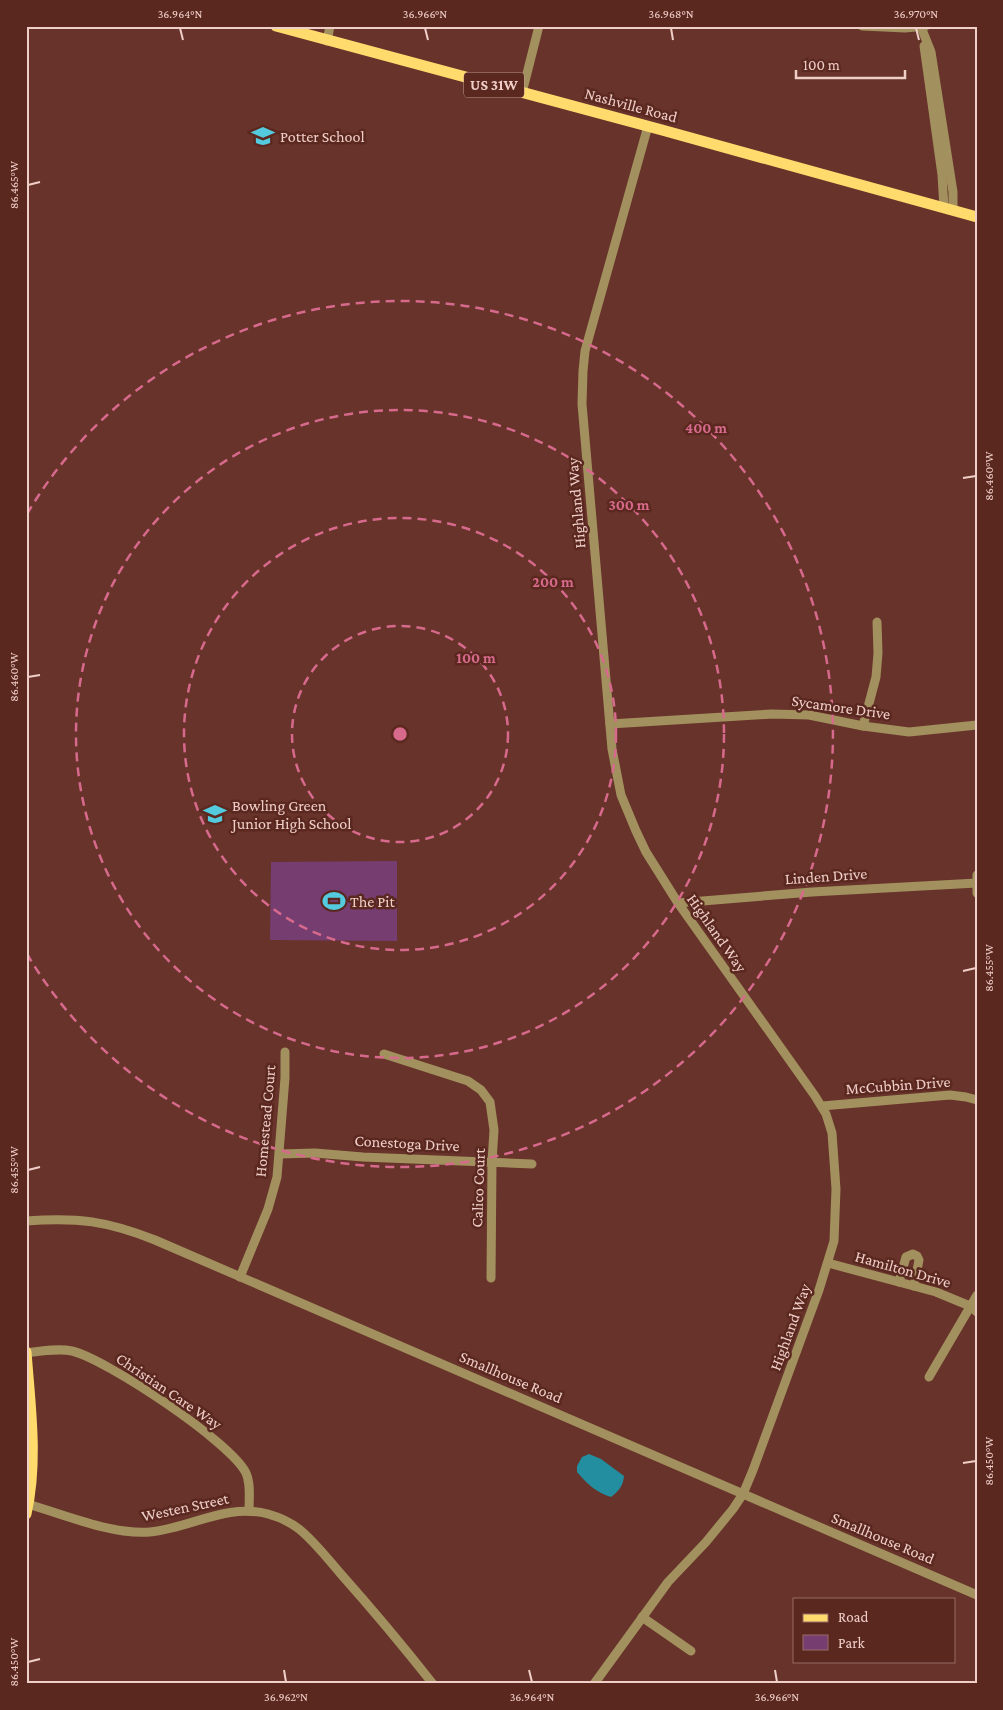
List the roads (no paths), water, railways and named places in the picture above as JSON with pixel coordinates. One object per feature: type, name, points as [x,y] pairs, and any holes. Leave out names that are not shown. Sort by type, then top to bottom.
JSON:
[{"type":"main road","name":"Nashville Road","points":[[276,26],[977,216]]},
{"type":"main road","points":[[26,1352],[33,1449],[27,1509]]},
{"type":"street","points":[[327,41],[330,26]]},
{"type":"street","points":[[522,93],[539,26]]},
{"type":"street","points":[[862,26],[878,28],[923,27],[948,209]]},
{"type":"street","name":"Highland Way","points":[[594,1684],[668,1582],[712,1534],[743,1494],[810,1317],[828,1263],[834,1241],[836,1189],[832,1133],[822,1106],[678,903],[646,852],[626,808],[616,773],[582,404],[582,371],[592,326],[648,126]]},
{"type":"street","points":[[862,726],[876,677],[878,653],[877,622]]},
{"type":"street","name":"Sycamore Drive","points":[[610,724],[780,714],[809,715],[862,726],[909,732],[977,725]]},
{"type":"street","points":[[977,875],[977,893]]},
{"type":"street","name":"Linden Drive","points":[[678,903],[812,892],[977,883]]},
{"type":"street","name":"Homestead Court","points":[[240,1277],[278,1176],[285,1052]]},
{"type":"street","name":"Calico Court","points":[[384,1054],[468,1081],[482,1090],[488,1100],[492,1110],[494,1130],[491,1278]]},
{"type":"street","name":"McCubbin Drive","points":[[822,1106],[950,1095],[977,1100]]},
{"type":"street","name":"Conestoga Drive","points":[[280,1154],[316,1153],[363,1157],[532,1164]]},
{"type":"street","name":"Smallhouse Road","points":[[26,1222],[74,1219],[96,1221],[124,1228],[977,1595]]},
{"type":"street","points":[[898,1282],[906,1257],[913,1254],[919,1260],[914,1286]]},
{"type":"street","name":"Hamilton Drive","points":[[828,1263],[936,1292],[973,1309]]},
{"type":"street","points":[[930,1377],[973,1309],[977,1295]]},
{"type":"street","name":"Christian Care Way","points":[[26,1352],[60,1350],[81,1354],[115,1372],[176,1410],[216,1441],[242,1468],[248,1482],[249,1511]]},
{"type":"street","name":"Westen Street","points":[[27,1509],[123,1531],[135,1532],[165,1529],[225,1512],[249,1511],[275,1516],[300,1530],[348,1581],[432,1682]]},
{"type":"street","points":[[642,1618],[691,1651]]},
{"type":"water","points":[[589,1454],[601,1459],[624,1476],[620,1488],[611,1497],[592,1487],[577,1472],[577,1466],[582,1457]]},
{"type":"place","name":"Potter School","points":[[263,136]]},
{"type":"place","name":"Bowling Green Junior High School","points":[[215,814]]},
{"type":"place","name":"The Pit","points":[[334,901]]}]
